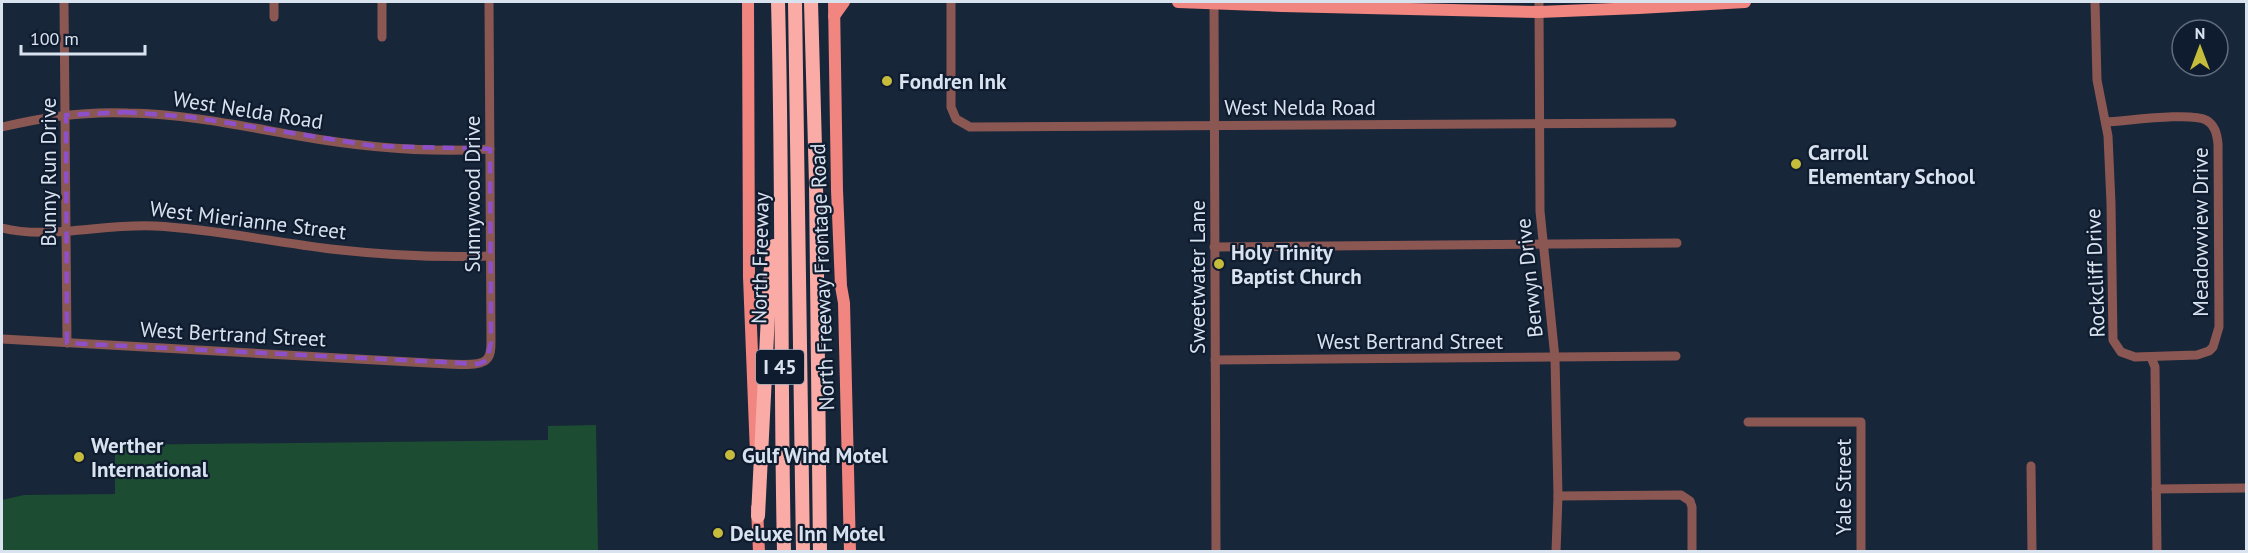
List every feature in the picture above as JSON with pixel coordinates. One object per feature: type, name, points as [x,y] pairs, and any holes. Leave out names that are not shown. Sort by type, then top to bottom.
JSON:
[{"type":"highway","name":"North Freeway","points":[[778,2],[782,182],[780,368],[784,552]]},
{"type":"highway","name":"North Freeway","points":[[795,2],[803,552]]},
{"type":"highway","name":"I 45","points":[[811,2],[820,552]]},
{"type":"highway","points":[[758,516],[770,275],[782,182]]},
{"type":"main road","points":[[743,2],[748,19]]},
{"type":"main road","points":[[748,2],[749,277],[759,552]]},
{"type":"main road","points":[[748,19],[751,10],[759,2]]},
{"type":"main road","points":[[823,2],[834,16],[844,2]]},
{"type":"main road","name":"North Freeway Frontage Road","points":[[834,2],[837,190],[841,286],[844,303],[850,552]]},
{"type":"main road","points":[[1178,2],[1639,8],[1745,2]]},
{"type":"street","name":"Bunny Run Drive","points":[[64,2],[67,343]]},
{"type":"street","points":[[274,2],[274,17]]},
{"type":"street","points":[[382,2],[382,37]]},
{"type":"street","name":"Sunnywood Drive","points":[[463,364],[479,364],[487,360],[491,352],[489,2]]},
{"type":"street","name":"West Nelda Road","points":[[951,2],[951,107],[956,119],[970,127],[1672,123]]},
{"type":"street","name":"Rockcliff Drive","points":[[2095,2],[2097,80],[2106,123],[2111,203],[2113,340],[2118,349],[2125,354],[2135,357],[2151,357]]},
{"type":"street","name":"Sweetwater Lane","points":[[1214,3],[1216,552]]},
{"type":"street","name":"Berwyn Drive","points":[[1539,7],[1542,244],[1555,358],[1558,496],[1556,552]]},
{"type":"street","name":"West Nelda Road","points":[[2,127],[39,118],[125,112],[167,115],[374,146],[466,151],[490,149]]},
{"type":"street","name":"Meadowview Drive","points":[[2106,123],[2199,117],[2211,124],[2218,136],[2218,335],[2214,347],[2204,354],[2151,357]]},
{"type":"street","name":"West Mierianne Street","points":[[2,228],[19,233],[152,225],[201,229],[331,249],[373,253],[490,256]]},
{"type":"street","points":[[1214,247],[1677,243]]},
{"type":"street","name":"West Bertrand Street","points":[[2,339],[463,364]]},
{"type":"street","name":"West Bertrand Street","points":[[1215,360],[1676,356]]},
{"type":"street","points":[[2151,357],[2155,367],[2157,552]]},
{"type":"street","name":"Yale Street","points":[[1748,422],[1861,422],[1861,552]]},
{"type":"street","points":[[2031,466],[2032,552]]},
{"type":"street","points":[[2156,489],[2247,488]]},
{"type":"street","points":[[1558,496],[1675,494],[1685,497],[1690,501],[1692,507],[1692,552]]},
{"type":"highlighted area","points":[[125,112],[191,117],[374,146],[490,149],[491,342],[487,360],[479,364],[67,343],[66,115]]},
{"type":"green space","points":[[596,425],[598,551],[2,551],[2,500],[24,495],[115,494],[115,445],[548,440],[548,426]]},
{"type":"place","name":"Fondren Ink","points":[[887,81]]},
{"type":"place","name":"Carroll Elementary School","points":[[1796,164]]},
{"type":"place","name":"Holy Trinity Baptist Church","points":[[1219,264]]},
{"type":"place","name":"Gulf Wind Motel","points":[[730,455]]},
{"type":"place","name":"Werther International","points":[[79,457]]},
{"type":"place","name":"Deluxe Inn Motel","points":[[718,533]]}]
